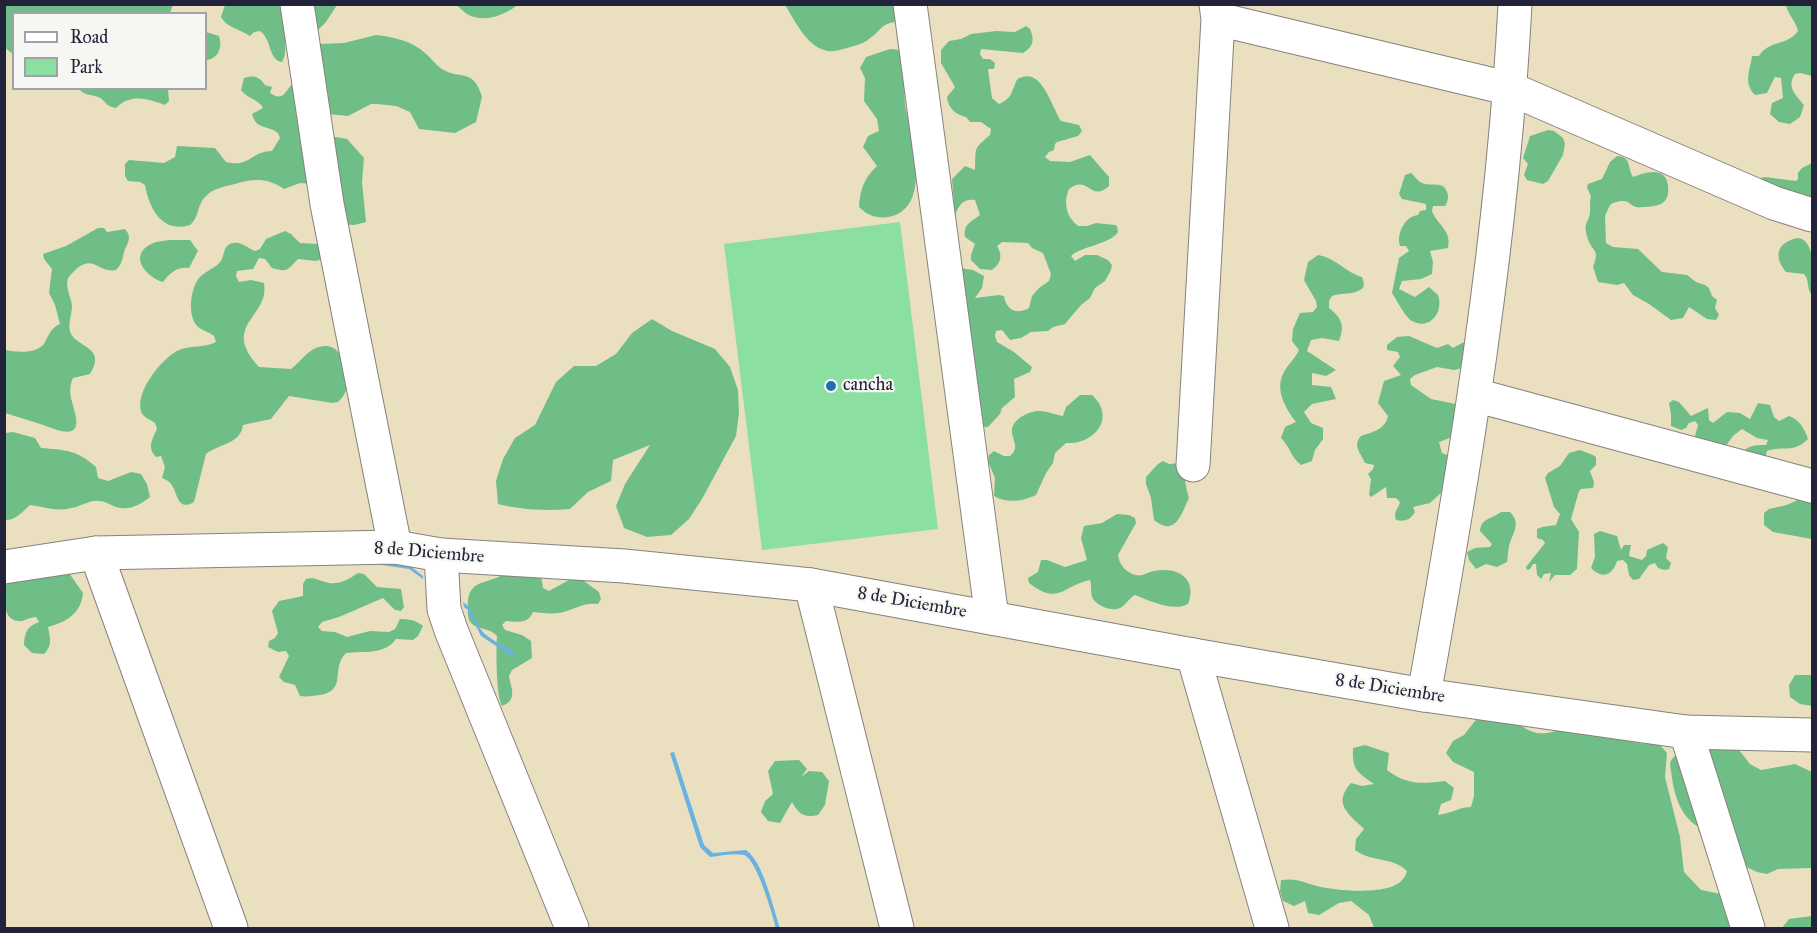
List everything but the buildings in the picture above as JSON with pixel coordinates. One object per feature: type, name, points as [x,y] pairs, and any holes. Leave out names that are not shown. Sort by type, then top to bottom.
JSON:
[{"type":"street","points":[[297,4],[327,204],[395,547]]},
{"type":"street","points":[[910,4],[992,618]]},
{"type":"street","points":[[1424,695],[1475,395],[1511,89],[1515,4]]},
{"type":"street","points":[[1193,465],[1217,12],[1511,89],[1774,202],[1812,215]]},
{"type":"street","points":[[1475,395],[1812,486]]},
{"type":"street","name":"8 de Diciembre","points":[[4,567],[96,553],[395,547],[441,555],[624,566],[811,585],[1424,695],[1686,732],[1812,735]]},
{"type":"street","points":[[96,553],[231,928]]},
{"type":"street","points":[[441,555],[444,609],[451,630],[572,928]]},
{"type":"street","points":[[811,585],[897,928]]},
{"type":"street","points":[[1193,655],[1272,928]]},
{"type":"street","points":[[1686,732],[1748,928]]},
{"type":"green space","points":[[173,4],[170,12],[12,12],[12,53],[5,48],[4,5]]},
{"type":"green space","points":[[225,5],[337,5],[317,31],[287,33],[282,62],[274,57],[267,39],[260,31],[250,36],[224,21],[221,17]]},
{"type":"green space","points":[[456,5],[518,5],[500,15],[480,18],[467,14]]},
{"type":"green space","points":[[785,5],[908,5],[900,22],[885,25],[861,44],[830,51],[818,47],[806,37]]},
{"type":"green space","points":[[1786,5],[1812,5],[1812,76],[1800,73],[1795,74],[1792,79],[1793,91],[1804,105],[1800,117],[1790,124],[1779,122],[1770,114],[1772,103],[1783,98],[1781,78],[1775,77],[1767,93],[1755,95],[1748,81],[1752,56],[1759,56],[1768,47],[1788,39],[1798,31]]},
{"type":"green space","points":[[1026,26],[1030,29],[1033,40],[1031,46],[1023,53],[981,49],[980,54],[983,59],[990,59],[995,63],[994,69],[988,69],[992,98],[999,104],[1003,102],[1010,95],[1019,78],[1030,77],[1036,80],[1046,92],[1061,121],[1079,125],[1082,131],[1078,136],[1057,142],[1054,150],[1045,157],[1050,161],[1070,162],[1090,155],[1109,177],[1109,186],[1098,192],[1081,185],[1075,185],[1069,189],[1066,199],[1068,214],[1078,226],[1096,223],[1115,225],[1118,232],[1109,240],[1071,256],[1075,261],[1085,255],[1097,255],[1108,260],[1112,265],[1105,281],[1095,288],[1090,298],[1065,324],[1048,331],[1031,332],[1021,338],[1010,340],[1002,330],[996,331],[997,342],[1032,367],[1030,372],[1014,379],[1015,397],[1002,408],[1000,414],[988,427],[982,427],[960,268],[973,270],[984,276],[982,288],[975,298],[1004,296],[1007,305],[1016,311],[1029,308],[1032,296],[1049,281],[1051,274],[1043,253],[1032,248],[1028,243],[1002,242],[997,246],[1000,253],[999,262],[992,270],[980,269],[971,260],[975,244],[965,237],[965,229],[980,215],[975,200],[967,200],[955,216],[952,179],[965,166],[975,170],[976,149],[990,135],[991,129],[981,122],[970,122],[951,108],[947,97],[955,87],[941,63],[941,50],[949,41],[971,34],[996,31],[1015,32]]},
{"type":"green space","points":[[207,32],[219,36],[218,52],[214,58],[207,60]]},
{"type":"green space","points":[[376,35],[396,38],[414,45],[442,69],[471,78],[479,88],[482,97],[476,122],[455,133],[419,129],[410,112],[396,106],[371,104],[348,116],[328,114],[330,136],[347,139],[364,158],[362,182],[366,222],[354,225],[343,224],[311,184],[300,183],[284,189],[271,182],[254,180],[223,187],[208,194],[202,200],[195,219],[190,225],[172,226],[158,217],[145,185],[128,181],[125,176],[125,164],[129,160],[164,163],[175,157],[177,146],[215,148],[226,162],[234,163],[240,163],[272,151],[280,138],[278,133],[256,123],[252,114],[263,108],[241,90],[244,78],[258,78],[265,85],[272,87],[270,93],[281,96],[290,87],[319,44],[344,43]]},
{"type":"green space","points":[[890,49],[901,50],[903,57],[905,102],[915,154],[915,187],[911,201],[902,212],[888,217],[876,217],[859,207],[864,185],[877,166],[863,147],[868,136],[879,131],[877,119],[864,101],[865,78],[860,68],[866,57]]},
{"type":"green space","points":[[168,90],[169,101],[165,105],[146,99],[134,99],[116,108],[109,106],[101,98],[81,91]]},
{"type":"green space","points":[[1548,130],[1554,131],[1563,138],[1565,144],[1563,155],[1548,181],[1543,184],[1527,180],[1524,175],[1528,164],[1523,158],[1530,136]]},
{"type":"green space","points":[[1617,156],[1627,160],[1633,177],[1654,172],[1663,175],[1668,191],[1666,200],[1655,206],[1637,207],[1623,201],[1610,205],[1605,216],[1606,243],[1613,247],[1638,249],[1662,272],[1687,275],[1705,285],[1717,300],[1715,308],[1719,315],[1716,320],[1707,319],[1689,307],[1683,318],[1671,320],[1633,295],[1624,283],[1617,285],[1598,282],[1593,267],[1596,253],[1586,231],[1591,197],[1587,187],[1588,184],[1602,179],[1610,162]]},
{"type":"green space","points":[[1812,163],[1812,210],[1806,195],[1801,193],[1777,219],[1760,216],[1750,208],[1754,180],[1765,177],[1796,181],[1802,168]]},
{"type":"green space","points":[[1411,173],[1422,183],[1443,186],[1448,196],[1445,206],[1433,206],[1432,211],[1446,232],[1448,248],[1430,251],[1433,262],[1432,274],[1421,279],[1402,281],[1399,289],[1415,297],[1429,287],[1438,295],[1437,313],[1430,322],[1424,324],[1412,321],[1392,293],[1399,258],[1409,251],[1406,246],[1400,246],[1399,236],[1403,226],[1420,211],[1426,210],[1426,204],[1402,199],[1399,194],[1405,175]]},
{"type":"green space","name":"cancha","points":[[900,222],[938,529],[762,550],[724,244]]},
{"type":"green space","points":[[98,228],[104,228],[107,232],[125,229],[129,238],[122,262],[116,270],[103,269],[89,263],[76,269],[68,278],[72,306],[71,334],[90,349],[95,359],[90,374],[73,378],[71,383],[75,429],[65,432],[5,413],[5,350],[26,352],[37,349],[42,346],[52,330],[60,324],[49,293],[52,269],[43,254],[66,246]]},
{"type":"green space","points":[[285,231],[300,243],[319,244],[322,259],[316,261],[298,259],[290,268],[281,270],[272,268],[265,259],[259,258],[253,269],[237,271],[236,276],[239,282],[251,280],[264,283],[264,295],[245,331],[244,341],[248,352],[259,367],[291,369],[316,348],[332,347],[341,355],[343,361],[347,374],[346,390],[338,402],[332,403],[289,396],[271,419],[243,425],[234,440],[206,454],[194,502],[184,505],[170,483],[162,478],[165,467],[161,456],[156,457],[151,447],[157,429],[155,423],[145,417],[141,411],[142,394],[158,367],[173,354],[184,348],[216,342],[214,336],[198,327],[192,316],[192,296],[199,278],[219,263],[230,244],[239,243],[255,251],[260,249],[266,239]]},
{"type":"green space","points":[[1798,238],[1804,240],[1811,253],[1812,295],[1804,274],[1786,272],[1779,260],[1779,251],[1782,246]]},
{"type":"green space","points":[[170,240],[190,240],[198,251],[189,268],[174,271],[163,282],[151,276],[142,266],[141,254],[151,244]]},
{"type":"green space","points":[[1318,255],[1362,277],[1364,283],[1363,288],[1352,293],[1332,296],[1329,301],[1329,308],[1337,315],[1342,327],[1339,341],[1322,338],[1311,340],[1307,351],[1336,370],[1326,376],[1312,373],[1312,385],[1331,387],[1336,399],[1312,404],[1304,412],[1311,423],[1323,428],[1323,439],[1315,450],[1312,461],[1301,465],[1281,438],[1285,427],[1296,422],[1285,406],[1280,387],[1283,374],[1299,350],[1292,341],[1293,329],[1300,313],[1313,312],[1317,307],[1304,280],[1308,262]]},
{"type":"green space","points":[[652,319],[672,331],[715,349],[730,367],[738,390],[739,413],[736,436],[689,519],[671,535],[647,537],[624,528],[616,506],[625,484],[650,445],[613,460],[611,481],[588,492],[570,509],[516,508],[498,504],[496,481],[503,459],[515,438],[535,425],[556,382],[574,366],[596,366],[616,354],[632,333]]},
{"type":"green space","points":[[1409,336],[1437,348],[1448,344],[1453,348],[1464,342],[1470,342],[1466,367],[1454,370],[1437,367],[1410,379],[1411,385],[1431,399],[1461,405],[1455,436],[1439,442],[1442,453],[1453,457],[1443,491],[1430,503],[1413,507],[1415,512],[1413,515],[1402,521],[1396,520],[1395,517],[1400,502],[1396,498],[1387,498],[1386,487],[1371,497],[1369,495],[1371,479],[1368,474],[1374,465],[1365,463],[1357,443],[1361,436],[1378,430],[1386,421],[1388,416],[1378,403],[1384,381],[1401,375],[1393,366],[1400,357],[1398,352],[1387,350],[1387,345],[1397,337]]},
{"type":"green space","points":[[1080,395],[1092,395],[1099,404],[1102,421],[1099,428],[1085,440],[1066,443],[1055,453],[1053,463],[1036,495],[1015,501],[994,496],[995,478],[988,461],[989,455],[994,451],[1004,456],[1010,456],[1013,453],[1015,446],[1013,425],[1023,416],[1035,411],[1063,416],[1066,407]]},
{"type":"green space","points":[[1673,400],[1679,402],[1691,416],[1708,408],[1709,420],[1713,423],[1727,412],[1740,413],[1750,419],[1758,403],[1770,405],[1774,417],[1779,421],[1789,416],[1799,422],[1808,439],[1793,448],[1767,451],[1764,463],[1737,457],[1750,447],[1766,445],[1768,440],[1757,438],[1742,429],[1725,447],[1699,441],[1695,436],[1698,425],[1695,421],[1681,430],[1671,426],[1669,403]]},
{"type":"green space","points":[[13,432],[35,438],[41,448],[64,450],[83,457],[96,467],[98,478],[108,481],[131,472],[141,474],[147,484],[150,497],[130,508],[116,507],[97,501],[61,510],[30,505],[15,518],[5,520],[5,433]]},
{"type":"green space","points":[[1580,450],[1596,457],[1596,465],[1590,471],[1594,482],[1593,488],[1579,491],[1571,519],[1579,532],[1577,569],[1570,575],[1555,575],[1549,582],[1551,573],[1544,574],[1541,579],[1537,575],[1536,564],[1527,570],[1526,567],[1545,543],[1537,538],[1537,529],[1556,525],[1560,514],[1554,507],[1545,478],[1548,473],[1560,466],[1569,453]]},
{"type":"green space","points":[[1163,461],[1169,464],[1181,463],[1189,498],[1181,516],[1173,525],[1168,526],[1154,520],[1151,498],[1146,484],[1146,477]]},
{"type":"green space","points":[[1812,493],[1812,539],[1773,532],[1764,525],[1764,513],[1769,509],[1787,505]]},
{"type":"green space","points":[[1501,512],[1510,512],[1514,516],[1516,525],[1509,546],[1507,562],[1497,567],[1486,564],[1476,569],[1469,560],[1467,552],[1475,548],[1490,547],[1492,544],[1480,531],[1481,527],[1485,521]]},
{"type":"green space","points":[[1117,514],[1129,515],[1135,518],[1136,523],[1118,555],[1124,568],[1138,575],[1163,570],[1184,576],[1190,588],[1188,604],[1169,606],[1135,595],[1122,607],[1109,609],[1093,599],[1090,580],[1054,594],[1039,590],[1029,583],[1028,578],[1038,572],[1041,560],[1065,567],[1087,560],[1081,538],[1084,526],[1102,523]]},
{"type":"green space","points":[[1600,531],[1617,536],[1621,550],[1624,545],[1631,545],[1629,556],[1642,560],[1647,550],[1663,543],[1668,547],[1666,558],[1671,563],[1669,569],[1658,568],[1655,563],[1649,565],[1639,579],[1633,580],[1623,560],[1617,561],[1610,573],[1603,575],[1595,572],[1591,568],[1595,557],[1594,534]]},
{"type":"green space","points":[[507,572],[541,576],[543,588],[549,591],[569,580],[580,578],[599,592],[601,599],[598,604],[583,605],[559,613],[533,612],[528,619],[518,622],[506,621],[502,625],[505,630],[522,635],[531,641],[532,658],[512,670],[509,676],[512,697],[502,706],[498,683],[497,636],[471,622],[468,616],[468,600],[474,587]]},
{"type":"green space","points":[[69,573],[83,593],[82,600],[72,616],[48,627],[50,644],[47,651],[44,654],[32,653],[24,645],[25,636],[29,628],[39,622],[36,617],[20,621],[9,616],[5,606],[4,583],[18,575]]},
{"type":"green space","points":[[358,573],[364,574],[377,587],[401,589],[404,607],[401,611],[395,610],[383,598],[322,622],[318,627],[322,631],[335,632],[347,637],[370,631],[389,632],[395,629],[400,619],[412,620],[423,626],[413,640],[396,639],[380,650],[346,653],[341,659],[334,689],[320,695],[300,696],[295,685],[284,682],[279,677],[289,656],[286,651],[278,652],[268,647],[269,641],[278,633],[272,611],[279,601],[303,596],[303,584],[306,579],[338,583]]},
{"type":"green space","points":[[1795,675],[1812,675],[1812,706],[1800,704],[1790,697],[1789,685]]},
{"type":"green space","points":[[1478,717],[1513,719],[1521,726],[1537,733],[1573,728],[1628,741],[1659,744],[1667,753],[1665,777],[1680,837],[1684,872],[1701,890],[1726,895],[1743,928],[1374,928],[1369,915],[1351,901],[1339,903],[1319,915],[1308,913],[1305,901],[1294,906],[1283,901],[1280,891],[1281,880],[1295,880],[1317,886],[1363,891],[1387,888],[1403,879],[1407,871],[1401,866],[1368,857],[1355,850],[1356,839],[1364,829],[1345,808],[1343,797],[1345,790],[1351,783],[1362,786],[1374,784],[1357,770],[1353,761],[1353,748],[1365,745],[1389,753],[1387,770],[1408,781],[1421,783],[1445,781],[1454,788],[1451,800],[1441,804],[1438,815],[1471,807],[1474,796],[1474,772],[1453,762],[1446,753],[1453,741],[1464,735]]},
{"type":"green space","points":[[1724,739],[1739,750],[1750,764],[1761,770],[1795,764],[1812,772],[1812,868],[1778,869],[1767,874],[1742,865],[1713,868],[1698,827],[1680,807],[1670,763],[1679,753]]},
{"type":"green space","points":[[799,760],[807,769],[801,777],[809,771],[822,772],[829,781],[825,805],[818,815],[809,816],[799,812],[792,802],[780,823],[768,821],[761,812],[765,801],[773,794],[768,771],[775,761]]},
{"type":"green space","points":[[1812,916],[1812,928],[1782,928],[1789,919]]},
{"type":"water","points":[[341,559],[409,565],[423,576],[423,579],[409,569]]},
{"type":"water","points":[[463,602],[470,609],[481,630],[515,653],[513,657],[481,636]]},
{"type":"water","points":[[674,752],[704,845],[713,853],[746,850],[752,856],[763,875],[780,928],[776,928],[763,888],[749,858],[740,854],[710,857],[700,847],[670,753]]},
{"type":"place","name":"cancha","points":[[831,386]]}]
